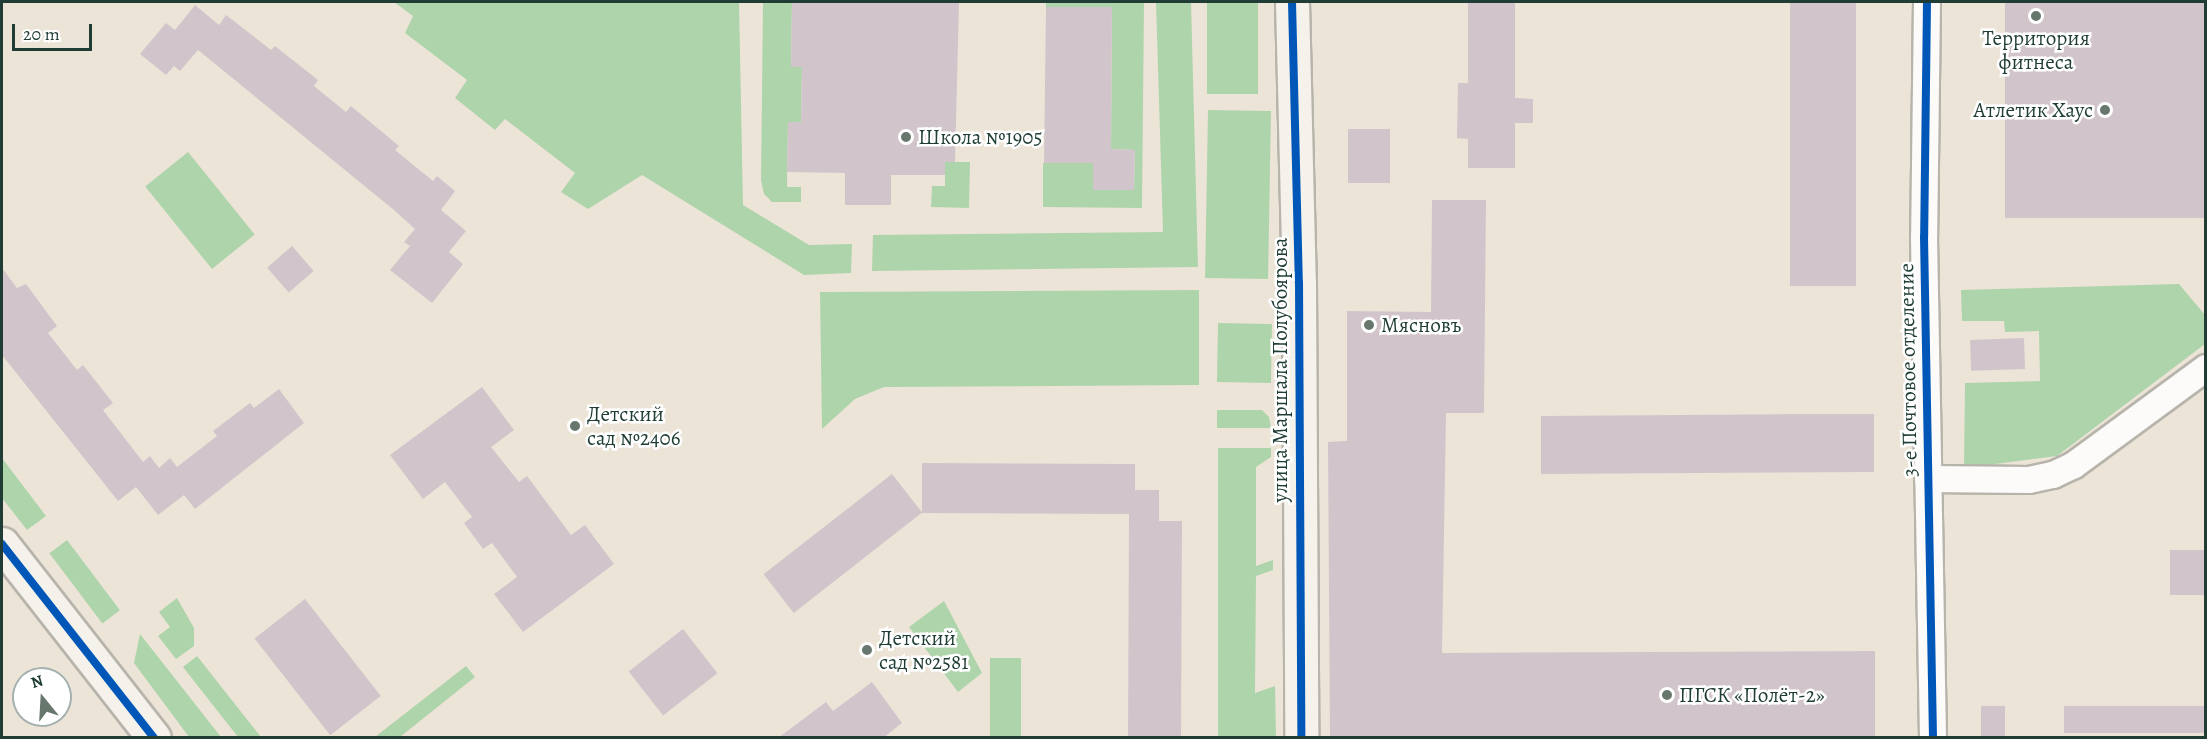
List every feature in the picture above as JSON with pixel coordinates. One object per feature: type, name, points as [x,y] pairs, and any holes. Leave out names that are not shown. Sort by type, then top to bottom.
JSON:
[{"type":"street","name":"улица Маршала Полубоярова","points":[[1292,2],[1299,283],[1300,738]]},
{"type":"street","name":"3-е Почтовое отделение","points":[[1927,2],[1924,237],[1933,738]]},
{"type":"street","name":"3-е Почтовое отделение","points":[[1928,479],[2029,480],[2053,475],[2074,465],[2205,368]]},
{"type":"street","points":[[2,544],[154,738]]},
{"type":"green space","points":[[394,2],[739,2],[743,205],[809,245],[852,244],[851,273],[804,275],[642,175],[588,209],[561,192],[575,173],[505,119],[495,130],[455,98],[467,80],[405,33],[413,16]]},
{"type":"green space","points":[[763,2],[792,2],[791,67],[802,67],[801,122],[788,122],[787,187],[801,187],[801,202],[772,202],[764,194],[761,180]]},
{"type":"green space","points":[[1046,2],[1144,2],[1142,208],[1043,207],[1043,163],[1093,163],[1093,190],[1134,190],[1135,150],[1111,149],[1112,8],[1046,7]]},
{"type":"green space","points":[[1156,2],[1191,2],[1198,267],[872,271],[873,235],[1163,232]]},
{"type":"green space","points":[[1207,2],[1258,2],[1258,94],[1207,94]]},
{"type":"green space","points":[[1208,110],[1271,111],[1268,279],[1205,278]]},
{"type":"green space","points":[[188,152],[255,234],[212,269],[145,187]]},
{"type":"green space","points":[[945,162],[970,162],[969,208],[931,207],[932,186],[945,186]]},
{"type":"green space","points":[[2179,284],[2205,315],[2205,344],[2057,456],[1964,468],[1965,383],[2040,381],[2039,331],[2005,332],[2004,321],[1962,321],[1961,290]]},
{"type":"green space","points":[[1199,290],[1199,385],[884,387],[855,399],[822,429],[820,292]]},
{"type":"green space","points":[[1218,323],[1272,324],[1271,383],[1217,382]]},
{"type":"green space","points":[[1217,410],[1262,410],[1269,417],[1271,428],[1217,428]]},
{"type":"green space","points":[[1218,448],[1271,448],[1271,457],[1256,467],[1256,566],[1273,560],[1273,570],[1256,576],[1255,693],[1275,686],[1276,737],[1218,737]]},
{"type":"green space","points":[[2,458],[46,516],[27,530],[2,498]]},
{"type":"green space","points":[[67,540],[120,610],[102,624],[49,553]]},
{"type":"green space","points":[[177,598],[194,628],[194,646],[176,659],[158,636],[170,627],[159,612]]},
{"type":"green space","points":[[944,601],[982,673],[958,692],[909,627]]},
{"type":"green space","points":[[140,634],[221,737],[189,737],[134,663]]},
{"type":"green space","points":[[197,656],[261,737],[238,737],[183,667]]},
{"type":"green space","points":[[990,658],[1021,658],[1021,737],[990,737]]},
{"type":"green space","points":[[466,666],[475,677],[400,737],[375,737]]},
{"type":"building","points":[[792,2],[959,2],[955,162],[945,162],[945,175],[891,175],[891,205],[845,205],[845,173],[787,172],[788,122],[801,122],[802,67],[791,67]]},
{"type":"building","points":[[1468,2],[1515,2],[1515,98],[1533,99],[1533,123],[1515,123],[1515,168],[1468,168],[1468,139],[1457,138],[1458,83],[1468,83]]},
{"type":"building","points":[[1790,2],[1856,2],[1856,286],[1790,286]]},
{"type":"building","name":"Атлетик Хаус","points":[[2005,2],[2205,2],[2205,218],[2005,218]]},
{"type":"building","points":[[195,5],[219,25],[226,15],[271,50],[275,46],[318,80],[314,86],[346,112],[351,106],[399,146],[395,150],[433,181],[437,176],[455,191],[441,210],[466,231],[449,252],[463,264],[432,303],[390,270],[410,246],[404,242],[415,229],[394,210],[198,50],[180,71],[174,66],[166,75],[140,54],[166,23],[175,30]]},
{"type":"building","points":[[1046,7],[1112,7],[1111,149],[1135,150],[1134,190],[1093,190],[1093,163],[1044,163]]},
{"type":"building","points":[[1348,129],[1390,129],[1390,183],[1348,183]]},
{"type":"building","points":[[1432,200],[1486,200],[1484,413],[1446,413],[1442,653],[1875,651],[1875,738],[1330,738],[1328,442],[1347,441],[1347,311],[1431,312]]},
{"type":"building","points":[[292,246],[314,271],[289,293],[267,268]]},
{"type":"building","points":[[2,268],[17,288],[26,284],[57,326],[48,333],[77,370],[83,365],[113,403],[103,410],[143,462],[150,456],[159,468],[170,458],[177,467],[217,436],[213,431],[250,403],[254,408],[279,389],[304,423],[195,509],[184,495],[158,515],[136,487],[118,501],[2,355]]},
{"type":"building","points":[[2024,338],[2025,369],[1971,371],[1970,340]]},
{"type":"building","points":[[482,387],[514,430],[491,447],[519,482],[527,476],[571,535],[585,525],[614,564],[523,632],[494,594],[517,577],[492,543],[483,549],[464,523],[472,517],[445,482],[423,499],[390,455]]},
{"type":"building","points":[[1874,414],[1874,472],[1541,474],[1541,416]]},
{"type":"building","points":[[922,463],[1135,464],[1135,490],[1159,490],[1159,521],[1182,521],[1181,738],[1128,738],[1129,514],[922,513]]},
{"type":"building","points":[[892,474],[922,513],[794,613],[764,574]]},
{"type":"building","points":[[2170,550],[2205,550],[2205,595],[2170,595]]},
{"type":"building","points":[[305,599],[381,696],[330,735],[255,638]]},
{"type":"building","points":[[683,629],[717,673],[663,716],[629,671]]},
{"type":"building","points":[[872,682],[902,723],[883,738],[778,738],[826,702],[833,711]]},
{"type":"building","points":[[1981,706],[2005,706],[2005,738],[1981,738]]},
{"type":"building","points":[[2064,706],[2205,706],[2205,733],[2064,733]]},
{"type":"cycle path","points":[[1292,2],[1299,283],[1301,738]]},
{"type":"cycle path","points":[[1927,2],[1924,237],[1933,738]]},
{"type":"cycle path","points":[[2,544],[154,738]]},
{"type":"place","name":"Территория фитнеса","points":[[2036,16]]},
{"type":"place","name":"Атлетик Хаус","points":[[2105,110]]},
{"type":"place","name":"Школа №1905","points":[[906,137]]},
{"type":"place","name":"Мясновъ","points":[[1369,325]]},
{"type":"place","name":"Детский сад №2406","points":[[575,426]]},
{"type":"place","name":"Детский сад №2581","points":[[867,650]]},
{"type":"place","name":"ПГСК «Полёт-2»","points":[[1667,695]]}]
